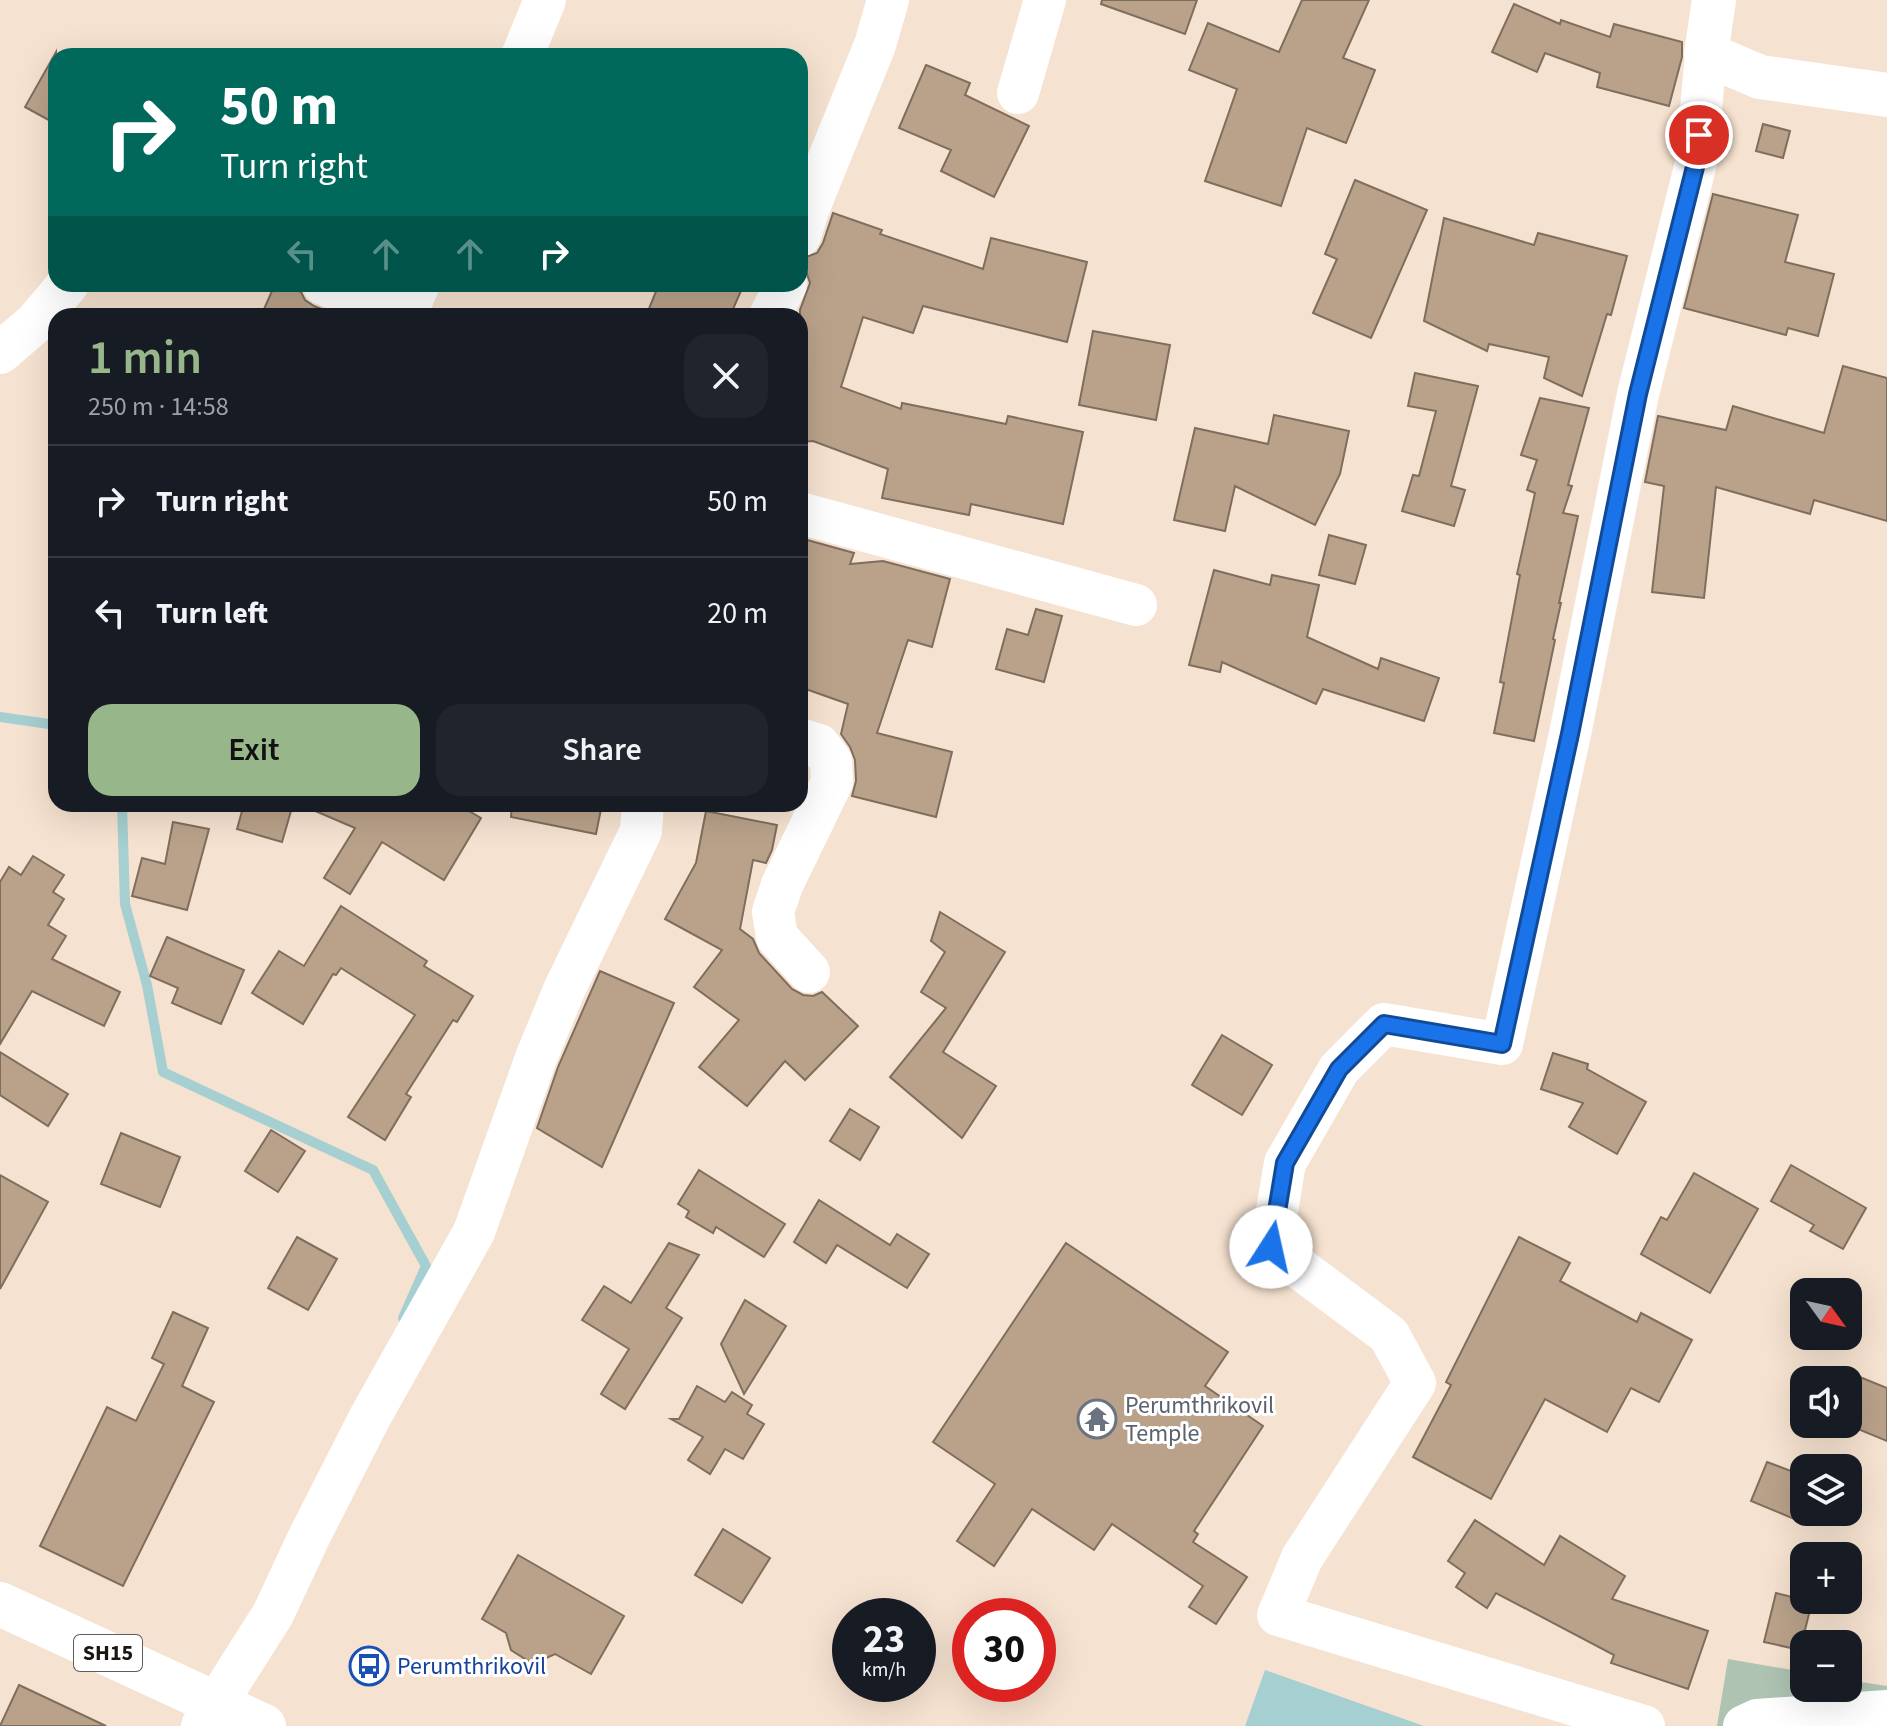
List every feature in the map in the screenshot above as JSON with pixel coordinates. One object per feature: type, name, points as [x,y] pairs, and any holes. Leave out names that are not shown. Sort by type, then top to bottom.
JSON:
[{"type":"main road","points":[[1714,0],[1706,54],[1760,77],[1887,95]]},
{"type":"main road","name":"SH15","points":[[0,1604],[209,1714],[264,1726]]},
{"type":"street","points":[[525,48],[545,0]]},
{"type":"street","points":[[808,210],[875,45],[888,0]]},
{"type":"street","points":[[1018,93],[1045,0]]},
{"type":"street","points":[[1644,1726],[1278,1615],[1302,1558],[1415,1383],[1389,1335],[1271,1247],[1285,1163],[1339,1069],[1384,1024],[1502,1044],[1570,734],[1638,394],[1696,163],[1706,54]]},
{"type":"street","points":[[0,353],[35,323],[61,292]]},
{"type":"street","points":[[344,292],[384,308]]},
{"type":"street","points":[[808,515],[1136,605]]},
{"type":"street","points":[[808,742],[819,745],[831,761],[832,782],[782,885],[773,912],[777,937],[809,972]]},
{"type":"street","points":[[209,1714],[273,1614],[370,1417],[474,1232],[542,1044],[564,990],[641,831],[642,812]]},
{"type":"street","points":[[1744,1726],[1757,1720],[1887,1711]]},
{"type":"green space","points":[[1728,1659],[1790,1670],[1790,1702],[1862,1702],[1862,1682],[1887,1686],[1887,1726],[1717,1726]]},
{"type":"water","points":[[1265,1670],[1424,1726],[1245,1726]]},
{"type":"building","points":[[1102,0],[1197,0],[1185,34],[1101,4]]},
{"type":"building","points":[[1302,0],[1369,0],[1343,58],[1375,70],[1346,143],[1307,128],[1281,206],[1205,181],[1237,89],[1189,70],[1208,23],[1279,52]]},
{"type":"building","points":[[1514,4],[1560,24],[1561,20],[1610,37],[1614,24],[1682,42],[1682,57],[1669,106],[1597,87],[1600,73],[1545,53],[1537,72],[1492,52]]},
{"type":"building","points":[[926,65],[970,83],[965,95],[1029,126],[994,197],[941,171],[951,150],[899,128]]},
{"type":"building","points":[[48,66],[48,120],[25,107]]},
{"type":"building","points":[[1763,124],[1790,131],[1783,158],[1756,151]]},
{"type":"building","points":[[1355,180],[1427,210],[1371,338],[1313,313],[1337,259],[1325,254]]},
{"type":"building","points":[[1713,194],[1798,215],[1785,262],[1834,274],[1818,336],[1788,328],[1786,335],[1684,308]]},
{"type":"building","points":[[833,213],[882,230],[880,234],[983,269],[991,238],[1087,262],[1067,342],[923,306],[913,333],[863,317],[841,387],[901,409],[902,403],[1006,424],[1008,416],[1083,432],[1063,524],[971,504],[969,515],[882,498],[888,469],[808,441],[808,308],[801,308],[810,283],[808,256],[817,253]]},
{"type":"building","points":[[1444,218],[1534,245],[1538,233],[1627,256],[1611,315],[1607,314],[1582,396],[1544,378],[1549,357],[1489,344],[1487,351],[1424,321]]},
{"type":"building","points":[[272,292],[301,292],[305,300],[319,308],[264,308]]},
{"type":"building","points":[[656,292],[740,292],[734,308],[649,308]]},
{"type":"building","points":[[1093,331],[1170,345],[1156,420],[1079,405]]},
{"type":"building","points":[[1843,366],[1887,378],[1887,521],[1814,500],[1810,514],[1716,487],[1704,598],[1652,592],[1664,486],[1645,482],[1658,416],[1726,430],[1733,406],[1824,433]]},
{"type":"building","points":[[1415,373],[1478,386],[1451,486],[1465,490],[1454,526],[1402,511],[1413,475],[1419,476],[1436,411],[1408,406]]},
{"type":"building","points":[[1540,398],[1589,408],[1563,513],[1578,516],[1534,741],[1494,733],[1520,575],[1517,574],[1535,493],[1527,490],[1537,460],[1521,455]]},
{"type":"building","points":[[1274,415],[1349,431],[1340,474],[1315,525],[1235,486],[1225,531],[1174,520],[1195,428],[1268,444]]},
{"type":"building","points":[[1329,535],[1366,545],[1355,584],[1319,575]]},
{"type":"building","points":[[808,540],[854,553],[850,564],[883,561],[950,579],[932,647],[908,640],[877,733],[952,752],[936,817],[852,796],[856,781],[855,760],[841,734],[848,704],[808,690]]},
{"type":"building","points":[[1214,570],[1270,585],[1272,575],[1319,585],[1307,637],[1378,669],[1381,658],[1439,678],[1424,721],[1323,689],[1316,704],[1222,662],[1220,672],[1189,665]]},
{"type":"building","points":[[1036,609],[1062,616],[1044,682],[996,669],[1007,629],[1028,635]]},
{"type":"building","points":[[242,812],[291,812],[282,842],[237,829]]},
{"type":"building","points":[[318,812],[471,812],[481,818],[444,880],[382,842],[350,894],[324,878],[355,828]]},
{"type":"building","points":[[511,812],[600,812],[596,834],[511,817]]},
{"type":"building","points":[[706,812],[777,825],[766,863],[753,860],[740,929],[753,939],[759,953],[792,989],[813,996],[822,992],[858,1026],[805,1080],[785,1061],[747,1106],[699,1067],[739,1020],[694,987],[722,950],[665,919],[696,863]]},
{"type":"building","points":[[173,822],[209,829],[187,910],[132,896],[142,858],[165,864]]},
{"type":"building","points":[[33,856],[64,875],[53,892],[64,899],[48,925],[66,936],[52,959],[120,992],[104,1026],[32,991],[0,1044],[0,882],[9,867],[21,875]]},
{"type":"building","points":[[341,906],[427,961],[424,966],[473,996],[457,1022],[453,1020],[406,1094],[411,1097],[385,1140],[348,1117],[415,1015],[341,968],[336,975],[333,974],[303,1024],[252,993],[279,951],[304,966]]},
{"type":"building","points":[[940,912],[1005,952],[943,1052],[996,1086],[962,1138],[890,1077],[946,1008],[921,992],[945,952],[931,941]]},
{"type":"building","points":[[167,937],[244,970],[221,1024],[172,1003],[178,988],[150,976]]},
{"type":"building","points":[[600,971],[674,1003],[602,1167],[537,1128],[558,1067]]},
{"type":"building","points":[[1222,1035],[1272,1065],[1242,1115],[1192,1085]]},
{"type":"building","points":[[0,1052],[68,1094],[48,1126],[0,1095]]},
{"type":"building","points":[[1553,1053],[1588,1064],[1587,1069],[1646,1102],[1617,1154],[1569,1127],[1583,1103],[1541,1089]]},
{"type":"building","points":[[850,1109],[879,1127],[860,1160],[830,1141]]},
{"type":"building","points":[[271,1130],[305,1151],[278,1192],[245,1171]]},
{"type":"building","points":[[121,1133],[180,1157],[160,1207],[101,1184]]},
{"type":"building","points":[[1791,1165],[1866,1208],[1843,1249],[1810,1231],[1814,1225],[1771,1201]]},
{"type":"building","points":[[699,1170],[785,1224],[764,1257],[716,1227],[713,1233],[686,1217],[689,1211],[678,1204]]},
{"type":"building","points":[[1694,1173],[1758,1209],[1710,1293],[1641,1254],[1661,1217],[1667,1220]]},
{"type":"building","points":[[0,1175],[48,1202],[0,1289]]},
{"type":"building","points":[[819,1200],[890,1245],[897,1234],[929,1254],[907,1288],[837,1245],[826,1263],[794,1242]]},
{"type":"building","points":[[297,1237],[337,1259],[308,1310],[268,1288]]},
{"type":"building","points":[[1519,1237],[1570,1263],[1560,1281],[1637,1322],[1641,1313],[1692,1340],[1659,1402],[1631,1388],[1607,1432],[1545,1399],[1491,1499],[1413,1457],[1451,1385],[1446,1382]]},
{"type":"building","points":[[669,1243],[699,1255],[666,1308],[682,1318],[625,1409],[601,1394],[629,1349],[582,1320],[604,1286],[631,1303]]},
{"type":"building","points":[[1066,1243],[1228,1352],[1205,1386],[1263,1426],[1194,1531],[1198,1534],[1193,1542],[1247,1577],[1216,1624],[1189,1607],[1203,1586],[1112,1524],[1094,1550],[1032,1509],[994,1566],[957,1541],[995,1484],[933,1442]]},
{"type":"building","points":[[745,1300],[786,1326],[744,1394],[721,1344]]},
{"type":"building","points":[[173,1312],[208,1328],[182,1386],[214,1402],[123,1586],[40,1546],[107,1407],[136,1421],[164,1364],[152,1358]]},
{"type":"building","points":[[1862,1378],[1887,1388],[1887,1441],[1862,1431]]},
{"type":"building","points":[[697,1386],[725,1402],[732,1392],[752,1405],[747,1414],[764,1424],[743,1459],[725,1449],[710,1474],[688,1460],[703,1437],[671,1419],[679,1419]]},
{"type":"building","points":[[1767,1462],[1790,1471],[1790,1517],[1751,1501]]},
{"type":"building","points":[[1475,1520],[1544,1565],[1560,1536],[1625,1576],[1612,1599],[1708,1631],[1688,1689],[1611,1663],[1614,1655],[1496,1593],[1487,1608],[1456,1587],[1465,1573],[1448,1561]]},
{"type":"building","points":[[723,1529],[770,1558],[742,1603],[695,1575]]},
{"type":"building","points":[[518,1555],[624,1616],[591,1674],[555,1654],[533,1664],[511,1650],[506,1633],[482,1619]]},
{"type":"building","points":[[1776,1593],[1790,1596],[1790,1614],[1809,1614],[1805,1630],[1790,1630],[1790,1648],[1764,1642]]},
{"type":"building","points":[[19,1685],[106,1726],[0,1726]]},
{"type":"waterway","points":[[0,717],[48,724]]},
{"type":"waterway","points":[[122,812],[125,904],[147,985],[163,1072],[373,1170],[426,1266],[403,1318]]},
{"type":"place","name":"Perumthrikovil Temple","points":[[1097,1419]]},
{"type":"place","name":"Perumthrikovil","points":[[369,1666]]},
{"type":"route","points":[[1271,1247],[1285,1163],[1339,1069],[1384,1024],[1502,1044],[1570,734],[1638,394],[1696,163],[1699,135]]}]
